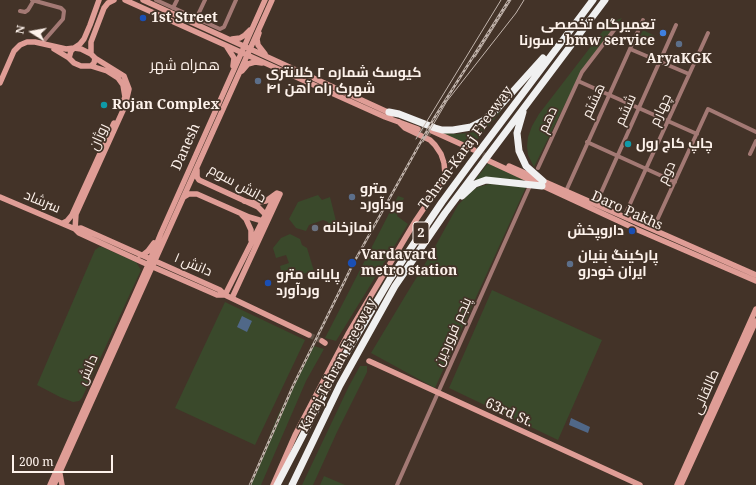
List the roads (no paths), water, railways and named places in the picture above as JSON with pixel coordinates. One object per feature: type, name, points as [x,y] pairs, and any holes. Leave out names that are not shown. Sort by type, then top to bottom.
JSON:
[{"type":"highway","name":"Tehran-Karaj Freeway","points":[[277,485],[340,364],[390,279],[442,202],[593,0]]},
{"type":"highway","name":"2","points":[[532,96],[605,0]]},
{"type":"highway","points":[[389,112],[399,114],[442,130],[471,127],[483,122],[498,108],[540,61],[564,38]]},
{"type":"highway","points":[[532,96],[519,122],[517,132],[518,144],[526,166],[543,184]]},
{"type":"highway","name":"Karaj-Tehran Freeway","points":[[292,485],[340,385],[395,286],[444,213],[532,96]]},
{"type":"highway","points":[[444,213],[471,187],[481,181],[493,180],[543,184]]},
{"type":"street","points":[[20,11],[25,12],[28,10],[33,0],[61,8],[64,14],[59,24],[49,33],[42,43]]},
{"type":"street","points":[[70,58],[69,54],[84,39],[99,0]]},
{"type":"street","points":[[42,43],[70,58],[74,63],[81,66],[92,66],[94,63],[91,42],[104,8],[108,3],[114,0]]},
{"type":"street","points":[[125,0],[216,40],[268,65],[399,122],[419,127],[270,57],[143,0]]},
{"type":"street","points":[[156,0],[220,29],[222,29],[236,0]]},
{"type":"street","points":[[173,8],[177,0]]},
{"type":"street","points":[[196,18],[205,0]]},
{"type":"street","name":"Danesh","points":[[247,47],[265,0]]},
{"type":"street","name":"Danesh","points":[[152,263],[161,233],[244,53],[260,26],[272,0]]},
{"type":"street","points":[[229,39],[236,39],[245,35],[257,19]]},
{"type":"street","name":"هشتم","points":[[566,191],[587,142],[644,20]]},
{"type":"street","name":"دهم","points":[[538,168],[582,72],[618,25]]},
{"type":"street","name":"ششم","points":[[596,204],[676,25]]},
{"type":"street","points":[[260,26],[257,39],[258,45],[261,50],[270,57]]},
{"type":"street","name":"چهارم","points":[[624,217],[708,33]]},
{"type":"street","points":[[216,40],[220,38],[218,34]]},
{"type":"street","points":[[0,83],[14,50],[27,42],[42,43],[60,48],[81,48],[93,56]]},
{"type":"street","points":[[225,45],[232,53],[234,58],[232,80]]},
{"type":"street","points":[[630,49],[689,74]]},
{"type":"street","name":"روژان","points":[[74,215],[128,97],[129,89],[124,76],[93,56]]},
{"type":"street","points":[[232,80],[248,64],[255,62],[268,65]]},
{"type":"street","name":"روژان","points":[[92,66],[106,71],[118,78],[123,85],[125,96],[117,121]]},
{"type":"street","name":"Danesh","points":[[197,169],[232,80]]},
{"type":"street","points":[[578,81],[697,134]]},
{"type":"street","name":"دوم","points":[[653,229],[708,109],[756,132]]},
{"type":"street","points":[[273,485],[296,435],[348,334],[404,239],[441,183],[444,174],[442,154],[430,140],[405,128],[399,122]]},
{"type":"street","points":[[432,132],[473,152]]},
{"type":"street","points":[[750,154],[756,141]]},
{"type":"street","points":[[587,142],[675,182]]},
{"type":"street","name":"Daro Pakhs","points":[[490,160],[682,245],[756,281]]},
{"type":"street","name":"دانش سوم","points":[[184,197],[189,194],[197,194],[256,220],[266,219],[258,207],[199,180],[197,177],[197,169]]},
{"type":"street","name":"دانش","points":[[53,484],[152,263],[197,169]]},
{"type":"street","points":[[543,184],[566,191],[624,217],[640,227],[653,229],[682,245],[756,275]]},
{"type":"street","name":"پنجم فروردین","points":[[397,485],[529,188]]},
{"type":"street","points":[[213,201],[210,197],[211,192],[218,189]]},
{"type":"street","points":[[225,296],[251,244],[280,194],[277,193],[275,196],[266,201],[252,203],[244,201]]},
{"type":"street","name":"سرشاد","points":[[0,196],[75,228],[81,228],[140,255],[152,263]]},
{"type":"street","points":[[227,207],[233,207],[236,205],[236,201],[233,196]]},
{"type":"street","points":[[239,212],[246,219],[251,230],[251,244]]},
{"type":"street","points":[[63,223],[74,215]]},
{"type":"street","points":[[74,215],[75,228]]},
{"type":"street","points":[[232,298],[266,219]]},
{"type":"street","name":"سرشاد","points":[[75,228],[79,233],[152,263]]},
{"type":"street","points":[[140,255],[144,255],[148,252],[161,233]]},
{"type":"street","name":"دانش","points":[[53,484],[60,473],[152,263]]},
{"type":"street","name":"دانش ۱","points":[[152,263],[220,290],[225,296],[309,335]]},
{"type":"street","name":"طالقانی","points":[[677,485],[756,308]]},
{"type":"street","points":[[681,485],[756,321]]},
{"type":"street","name":"63rd St.","points":[[368,361],[640,485]]},
{"type":"street","points":[[60,473],[62,485]]},
{"type":"water","points":[[242,316],[252,321],[247,332],[237,327]]},
{"type":"water","points":[[571,418],[590,427],[588,433],[569,425]]},
{"type":"tunnel","points":[[418,129],[431,134]]},
{"type":"tunnel","points":[[475,151],[491,158]]},
{"type":"tunnel","points":[[309,335],[322,341]]},
{"type":"tram line","points":[[416,139],[501,0]]},
{"type":"tram line","points":[[475,57],[511,0]]},
{"type":"tram line","points":[[423,142],[447,101],[516,13],[524,0]]},
{"type":"railway","points":[[250,485],[293,386],[353,264],[433,120],[509,0]]},
{"type":"place","name":"1st Street","points":[[143,18]]},
{"type":"place","name":"تعمیرگاه تخصصی سورنا - bmw service","points":[[663,33]]},
{"type":"place","name":"AryaKGK","points":[[679,44]]},
{"type":"place","name":"کیوسک شماره ۲ کلانتری ۴۱ شهرک راه آهن","points":[[258,81]]},
{"type":"place","name":"Rojan Complex","points":[[104,105]]},
{"type":"place","name":"چاپ کاج رول","points":[[628,144]]},
{"type":"place","name":"مترو وردآورد","points":[[352,197]]},
{"type":"place","name":"نمازخانه","points":[[315,228]]},
{"type":"place","name":"داروپخش","points":[[632,231]]},
{"type":"place","name":"Vardavard metro station","points":[[352,263]]},
{"type":"place","name":"پارکینگ بنیان ایران خودرو","points":[[570,264]]},
{"type":"place","name":"پایانه مترو وردآورد","points":[[268,283]]},
{"type":"district","name":"همراه شهر","points":[[185,66]]}]
